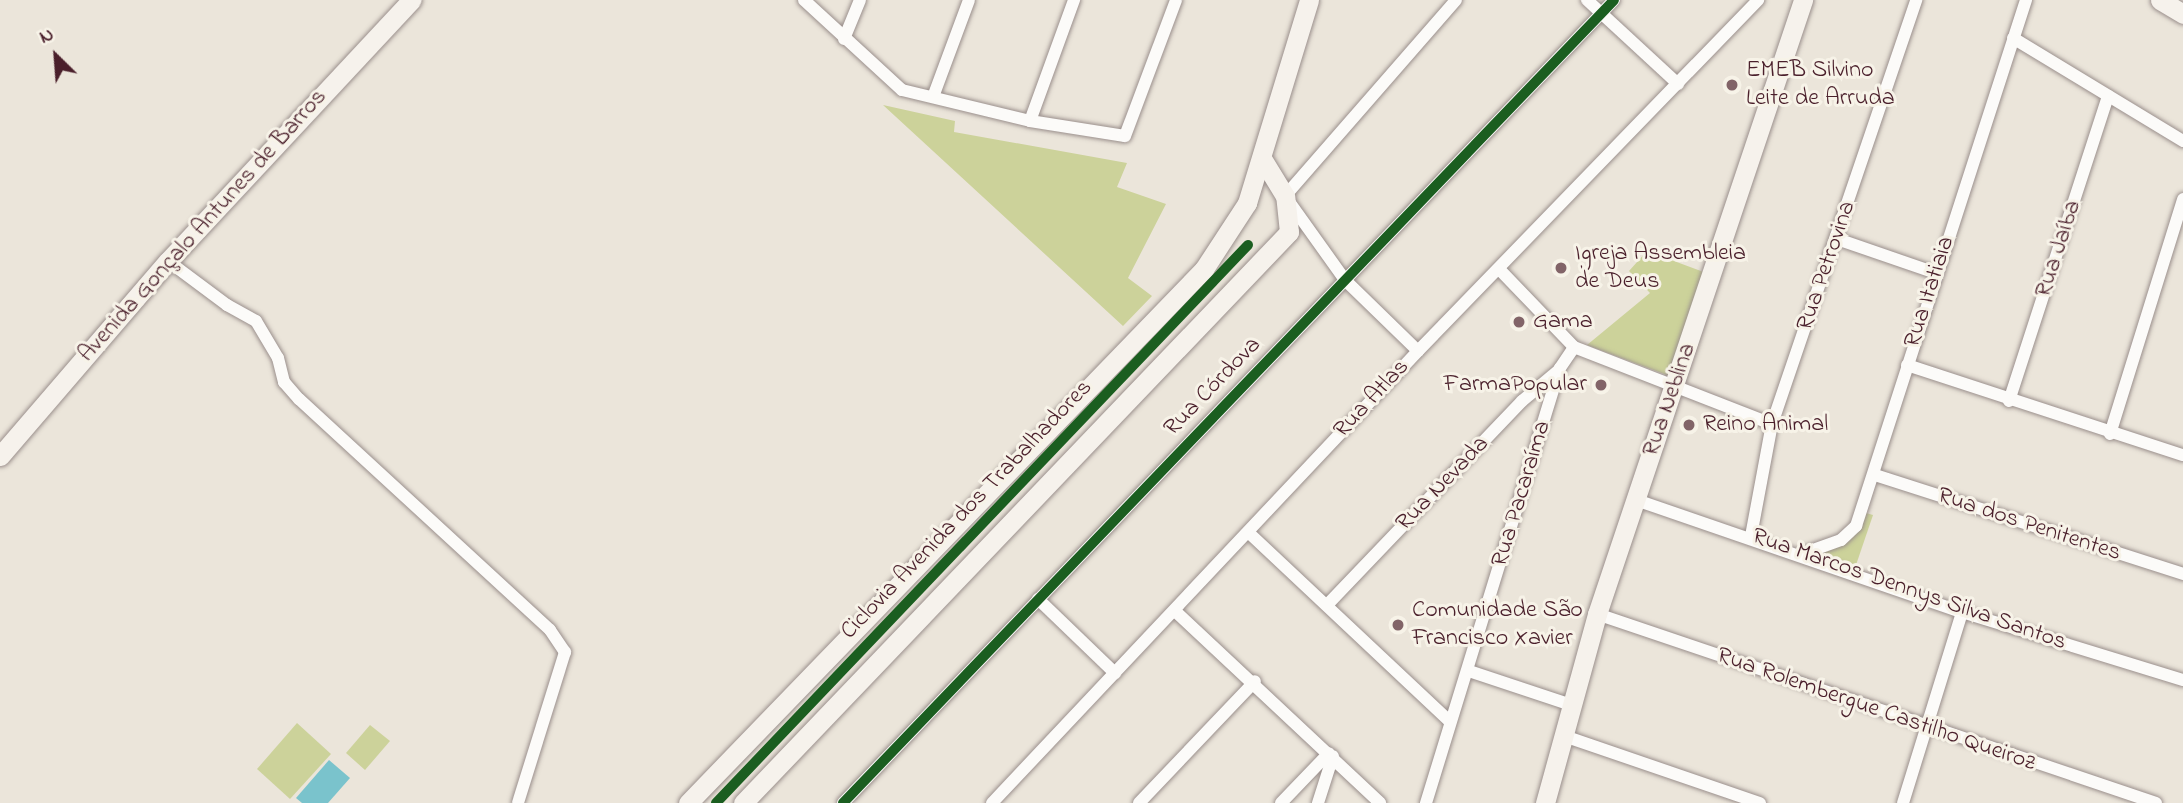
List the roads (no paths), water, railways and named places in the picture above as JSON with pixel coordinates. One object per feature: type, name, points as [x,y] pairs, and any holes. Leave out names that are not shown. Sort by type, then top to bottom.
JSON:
[{"type":"main road","name":"Avenida Gonçalo Antunes de Barros","points":[[0,456],[167,261],[411,0]]},
{"type":"main road","points":[[688,803],[1205,269],[1247,203],[1263,160],[1310,0]]},
{"type":"main road","name":"Rua Neblina","points":[[1545,803],[1567,737],[1597,614],[1803,0]]},
{"type":"main road","points":[[2160,0],[2183,14]]},
{"type":"main road","points":[[743,803],[1253,273],[1289,232],[1285,196],[1263,160]]},
{"type":"main road","points":[[1247,203],[1267,194],[1285,196]]},
{"type":"street","points":[[804,0],[893,86],[1030,121],[1125,136],[1177,0]]},
{"type":"street","points":[[844,39],[860,0]]},
{"type":"street","points":[[933,97],[969,0]]},
{"type":"street","points":[[1030,121],[1074,0]]},
{"type":"street","points":[[1587,0],[1678,84]]},
{"type":"street","name":"Rua Córdova","points":[[843,803],[1614,0]]},
{"type":"street","name":"Rua Atlas","points":[[992,803],[1418,351],[1758,0]]},
{"type":"street","name":"Rua Petrovina","points":[[1751,536],[1772,424],[1916,0]]},
{"type":"street","name":"Rua Itatiaia","points":[[1802,554],[1851,533],[1875,475],[1936,273],[2026,0]]},
{"type":"street","points":[[1418,351],[1345,281],[1285,196],[1452,2]]},
{"type":"street","points":[[2013,38],[2183,141]]},
{"type":"street","name":"Rua Jaíba","points":[[2009,401],[2108,96]]},
{"type":"street","points":[[2110,434],[2183,199]]},
{"type":"street","points":[[1837,239],[1936,273]]},
{"type":"street","points":[[167,261],[227,306],[256,321],[278,358],[285,382],[299,399],[550,630],[565,652],[518,803]]},
{"type":"street","points":[[1499,269],[1574,347],[1772,424]]},
{"type":"street","name":"Rua Pacaraíma","points":[[1426,803],[1450,722],[1469,671],[1560,369],[1574,347]]},
{"type":"street","points":[[1907,365],[2110,434],[2183,455]]},
{"type":"street","name":"Rua Nevada","points":[[1328,604],[1522,401],[1560,369]]},
{"type":"street","name":"Rua dos Penitentes","points":[[1875,475],[2183,575]]},
{"type":"street","name":"Rua Marcos Dennys Silva Santos","points":[[1636,500],[1751,536],[1962,612],[2183,680]]},
{"type":"street","points":[[1248,532],[1328,604],[1450,722]]},
{"type":"street","points":[[1038,599],[1115,673]]},
{"type":"street","points":[[1175,611],[1255,681],[1380,803]]},
{"type":"street","points":[[1903,803],[1962,612]]},
{"type":"street","name":"Rua Rolembergue Castilho Queiroz","points":[[1597,614],[1925,729],[2156,803]]},
{"type":"street","points":[[1469,671],[1574,706]]},
{"type":"street","points":[[1139,803],[1255,681]]},
{"type":"street","points":[[1567,737],[1760,803]]},
{"type":"street","points":[[1281,803],[1331,754]]},
{"type":"street","points":[[1318,803],[1331,754]]},
{"type":"water","points":[[329,760],[350,778],[328,803],[302,803],[296,798]]},
{"type":"place","name":"EMEB Silvino Leite de Arruda","points":[[1732,85]]},
{"type":"place","name":"Igreja Assembleia de Deus","points":[[1561,268]]},
{"type":"place","name":"Gama","points":[[1519,322]]},
{"type":"place","name":"FarmaPopular","points":[[1601,385]]},
{"type":"place","name":"Reino Animal","points":[[1689,425]]},
{"type":"place","name":"Comunidade São Francisco Xavier","points":[[1398,625]]}]
